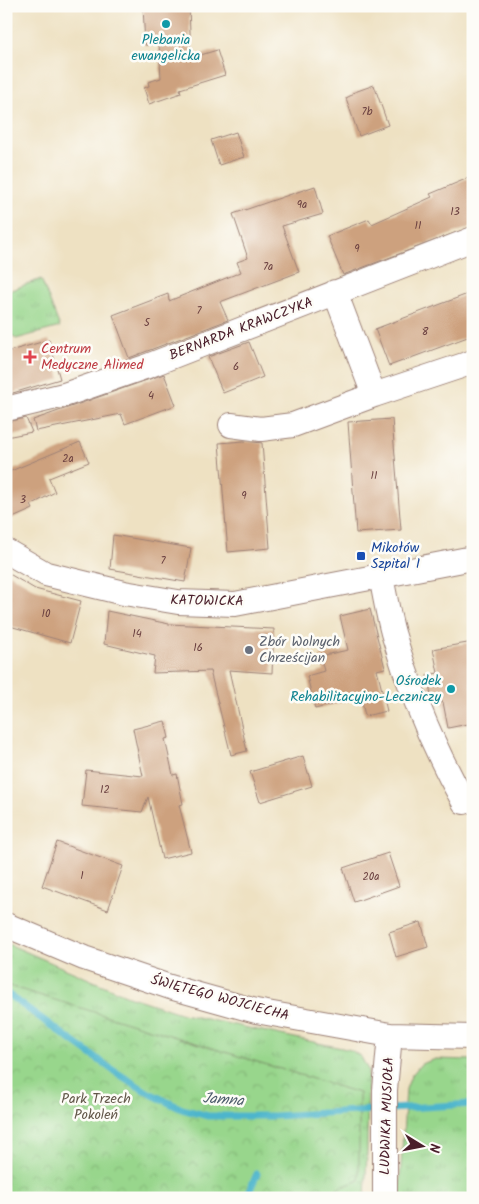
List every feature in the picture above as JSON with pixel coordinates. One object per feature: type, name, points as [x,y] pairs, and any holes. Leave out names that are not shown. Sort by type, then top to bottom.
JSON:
[{"type":"street","name":"BERNARDA KRAWCZYKA","points":[[6,409],[64,395],[145,367],[473,239]]},
{"type":"street","points":[[335,292],[374,395]]},
{"type":"street","points":[[231,425],[261,429],[293,425],[374,395],[473,362]]},
{"type":"street","name":"KATOWICKA","points":[[6,551],[46,574],[124,594],[178,602],[235,604],[473,558]]},
{"type":"street","points":[[380,577],[393,632],[418,707],[452,781],[464,802]]},
{"type":"street","name":"ŚWIĘTEGO WOJCIECHA","points":[[6,925],[84,958],[170,987],[256,1011],[390,1035],[473,1038]]},
{"type":"street","name":"LUDWIKA MUSIOŁA","points":[[385,1198],[385,1090],[390,1035]]},
{"type":"green space","points":[[41,279],[60,327],[16,339],[6,330],[6,292]]},
{"type":"green space","name":"Park Trzech Pokoleń","points":[[6,943],[128,996],[183,1014],[351,1050],[361,1057],[368,1070],[365,1198],[6,1198]]},
{"type":"green space","name":"Park Trzech Pokoleń","points":[[6,985],[359,1093],[359,1180],[315,1198],[6,1198]]},
{"type":"green space","points":[[436,1059],[473,1060],[473,1198],[399,1197],[406,1089],[411,1076],[421,1064]]},
{"type":"building","points":[[143,6],[189,6],[191,58],[217,50],[225,75],[180,89],[181,93],[149,104],[144,88],[149,86],[148,82],[161,78],[159,44],[145,45]]},
{"type":"building","points":[[374,85],[388,125],[359,136],[346,98],[352,95],[352,93]]},
{"type":"building","points":[[236,132],[244,157],[219,165],[211,140]]},
{"type":"building","points":[[473,176],[473,226],[343,275],[327,236],[369,219],[372,224],[432,197],[430,194]]},
{"type":"building","points":[[315,186],[323,214],[282,226],[299,272],[220,302],[228,320],[129,358],[113,315],[168,294],[169,301],[241,272],[237,262],[248,258],[233,214]]},
{"type":"building","points":[[473,292],[473,335],[389,366],[375,329]]},
{"type":"building","points":[[49,340],[60,379],[6,395],[6,352]]},
{"type":"building","points":[[249,342],[263,377],[223,393],[208,357]]},
{"type":"building","points":[[164,374],[176,405],[125,424],[121,414],[36,431],[33,420]]},
{"type":"building","points":[[26,418],[32,432],[6,437],[6,422]]},
{"type":"building","points":[[392,419],[401,530],[356,533],[348,422]]},
{"type":"building","points":[[244,441],[262,443],[270,548],[228,552],[219,443]]},
{"type":"building","points":[[80,442],[89,462],[49,478],[55,492],[31,505],[33,509],[6,521],[6,473]]},
{"type":"building","points":[[113,535],[191,548],[185,582],[110,569]]},
{"type":"building","points":[[6,572],[35,589],[81,601],[70,643],[6,625]]},
{"type":"building","points":[[370,609],[385,668],[377,670],[387,711],[365,716],[361,697],[315,709],[307,676],[324,671],[320,656],[348,650],[340,616]]},
{"type":"building","points":[[107,611],[169,624],[274,629],[272,673],[229,670],[247,751],[231,755],[210,671],[153,673],[155,656],[104,644]]},
{"type":"building","name":"Ośrodek Rehabilitacyjno-Leczniczy","points":[[473,642],[473,723],[448,728],[443,702],[433,704],[427,675],[438,673],[433,649]]},
{"type":"building","points":[[165,721],[169,738],[165,739],[173,775],[177,774],[183,804],[179,805],[191,852],[162,859],[148,797],[142,812],[82,806],[86,770],[143,776],[133,729]]},
{"type":"building","points":[[303,756],[312,786],[260,802],[250,772]]},
{"type":"building","points":[[57,842],[123,866],[108,910],[42,886]]},
{"type":"building","points":[[388,853],[399,886],[354,902],[343,868]]},
{"type":"building","points":[[421,922],[428,947],[396,957],[389,932]]},
{"type":"waterway","name":"Jamna","points":[[6,993],[114,1071],[149,1093],[182,1109],[208,1116],[274,1116],[473,1104]]},
{"type":"waterway","points":[[246,1198],[257,1174]]},
{"type":"place","name":"Plebania ewangelicka","points":[[166,24]]},
{"type":"place","name":"Centrum Medyczne Alimed","points":[[30,357]]},
{"type":"place","name":"Mikołów Szpital I","points":[[361,556]]},
{"type":"place","name":"Zbór Wolnych Chrześcijan","points":[[249,650]]},
{"type":"place","name":"Ośrodek Rehabilitacyjno-Leczniczy","points":[[451,689]]}]
